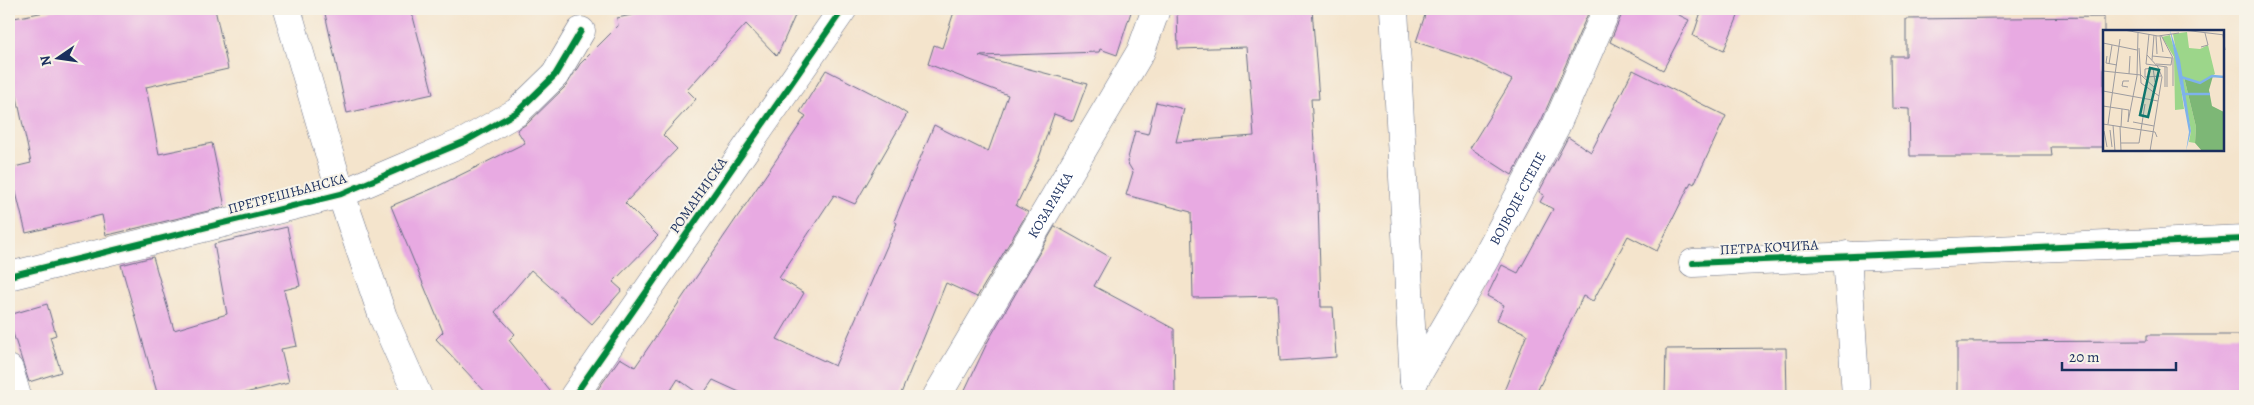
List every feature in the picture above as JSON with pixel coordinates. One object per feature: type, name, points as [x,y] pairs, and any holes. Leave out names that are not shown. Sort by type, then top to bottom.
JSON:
[{"type":"street","name":"ПРЕТРЕШЊАНСКА","points":[[286,9],[341,194],[383,317],[418,396]]},
{"type":"street","name":"РОМАНИЈСКА","points":[[574,396],[843,9]]},
{"type":"street","name":"КОЗАРАЧКА","points":[[936,396],[1141,51],[1156,9]]},
{"type":"street","name":"ВОЈВОДЕ СТЕПЕ","points":[[1394,9],[1414,388]]},
{"type":"street","name":"ВОЈВОДЕ СТЕПЕ","points":[[1414,388],[1556,126],[1607,9]]},
{"type":"street","name":"ПРЕТРЕШЊАНСКА","points":[[9,276],[341,194],[466,141],[517,112],[555,75],[581,31]]},
{"type":"street","name":"ПЕТРА КОЧИЋА","points":[[1693,263],[2245,239]]},
{"type":"street","points":[[1846,255],[1856,396]]},
{"type":"street","points":[[9,369],[17,396]]},
{"type":"building","points":[[60,9],[215,9],[228,69],[146,87],[159,154],[212,143],[225,207],[106,235],[102,215],[26,233],[10,168],[31,163],[9,60],[9,19]]},
{"type":"building","points":[[324,9],[411,9],[433,94],[347,113]]},
{"type":"building","points":[[661,9],[798,9],[777,56],[746,24],[687,90],[696,99],[663,135],[677,149],[625,203],[658,236],[613,282],[622,290],[592,324],[531,270],[495,312],[515,334],[509,340],[554,396],[489,396],[436,339],[443,332],[391,206],[434,188],[525,143],[517,130],[528,123],[566,86],[580,64],[618,26],[617,18]]},
{"type":"building","points":[[955,9],[1132,9],[1117,55],[1100,49],[1099,52],[979,56],[1087,84],[1073,121],[1054,114],[1039,158],[1016,206],[1028,212],[977,297],[946,283],[900,396],[748,396],[713,380],[702,396],[678,379],[671,390],[680,396],[593,396],[620,358],[635,367],[806,116],[800,112],[826,70],[887,101],[907,114],[855,204],[834,195],[779,278],[804,293],[777,339],[835,366],[897,223],[894,221],[934,125],[988,152],[1008,95],[928,64],[934,45],[942,48]]},
{"type":"building","points":[[1177,9],[1312,9],[1319,99],[1311,99],[1318,200],[1321,307],[1333,307],[1336,357],[1280,361],[1277,296],[1193,298],[1191,212],[1126,195],[1133,172],[1127,162],[1135,131],[1148,134],[1156,102],[1184,109],[1176,142],[1254,136],[1247,47],[1178,49]]},
{"type":"building","points":[[1427,9],[1590,9],[1542,119],[1512,175],[1470,148],[1512,80],[1474,61],[1416,42]]},
{"type":"building","points":[[1624,9],[1667,9],[1689,20],[1663,70],[1610,42]]},
{"type":"building","points":[[1702,9],[1741,9],[1724,50],[1693,36]]},
{"type":"building","points":[[2104,17],[2103,147],[2051,147],[2052,156],[1910,156],[1909,109],[1892,108],[1891,56],[1906,56],[1906,19]]},
{"type":"building","points":[[1633,70],[1726,116],[1694,184],[1691,182],[1657,251],[1628,236],[1593,301],[1583,296],[1535,396],[1502,396],[1527,334],[1497,320],[1504,305],[1487,296],[1502,265],[1518,273],[1553,209],[1540,202],[1544,195],[1539,192],[1568,137],[1591,152]]},
{"type":"building","points":[[1055,226],[1110,257],[1094,286],[1174,329],[1175,395],[962,396],[988,341]]},
{"type":"building","points":[[287,227],[300,286],[284,290],[297,346],[281,349],[289,382],[233,396],[158,396],[121,265],[153,257],[174,330],[227,314],[214,244]]},
{"type":"building","points":[[47,304],[56,335],[50,337],[61,372],[29,382],[9,321],[9,315]]},
{"type":"building","points":[[2147,335],[2245,335],[2245,396],[1957,396],[1957,342],[2147,341]]},
{"type":"building","points":[[1786,348],[1787,396],[1665,396],[1666,349]]},
{"type":"cycle path","points":[[574,396],[843,9]]},
{"type":"cycle path","points":[[9,276],[341,194],[466,141],[517,112],[555,75],[581,31]]},
{"type":"cycle path","points":[[1693,263],[2245,239]]}]
